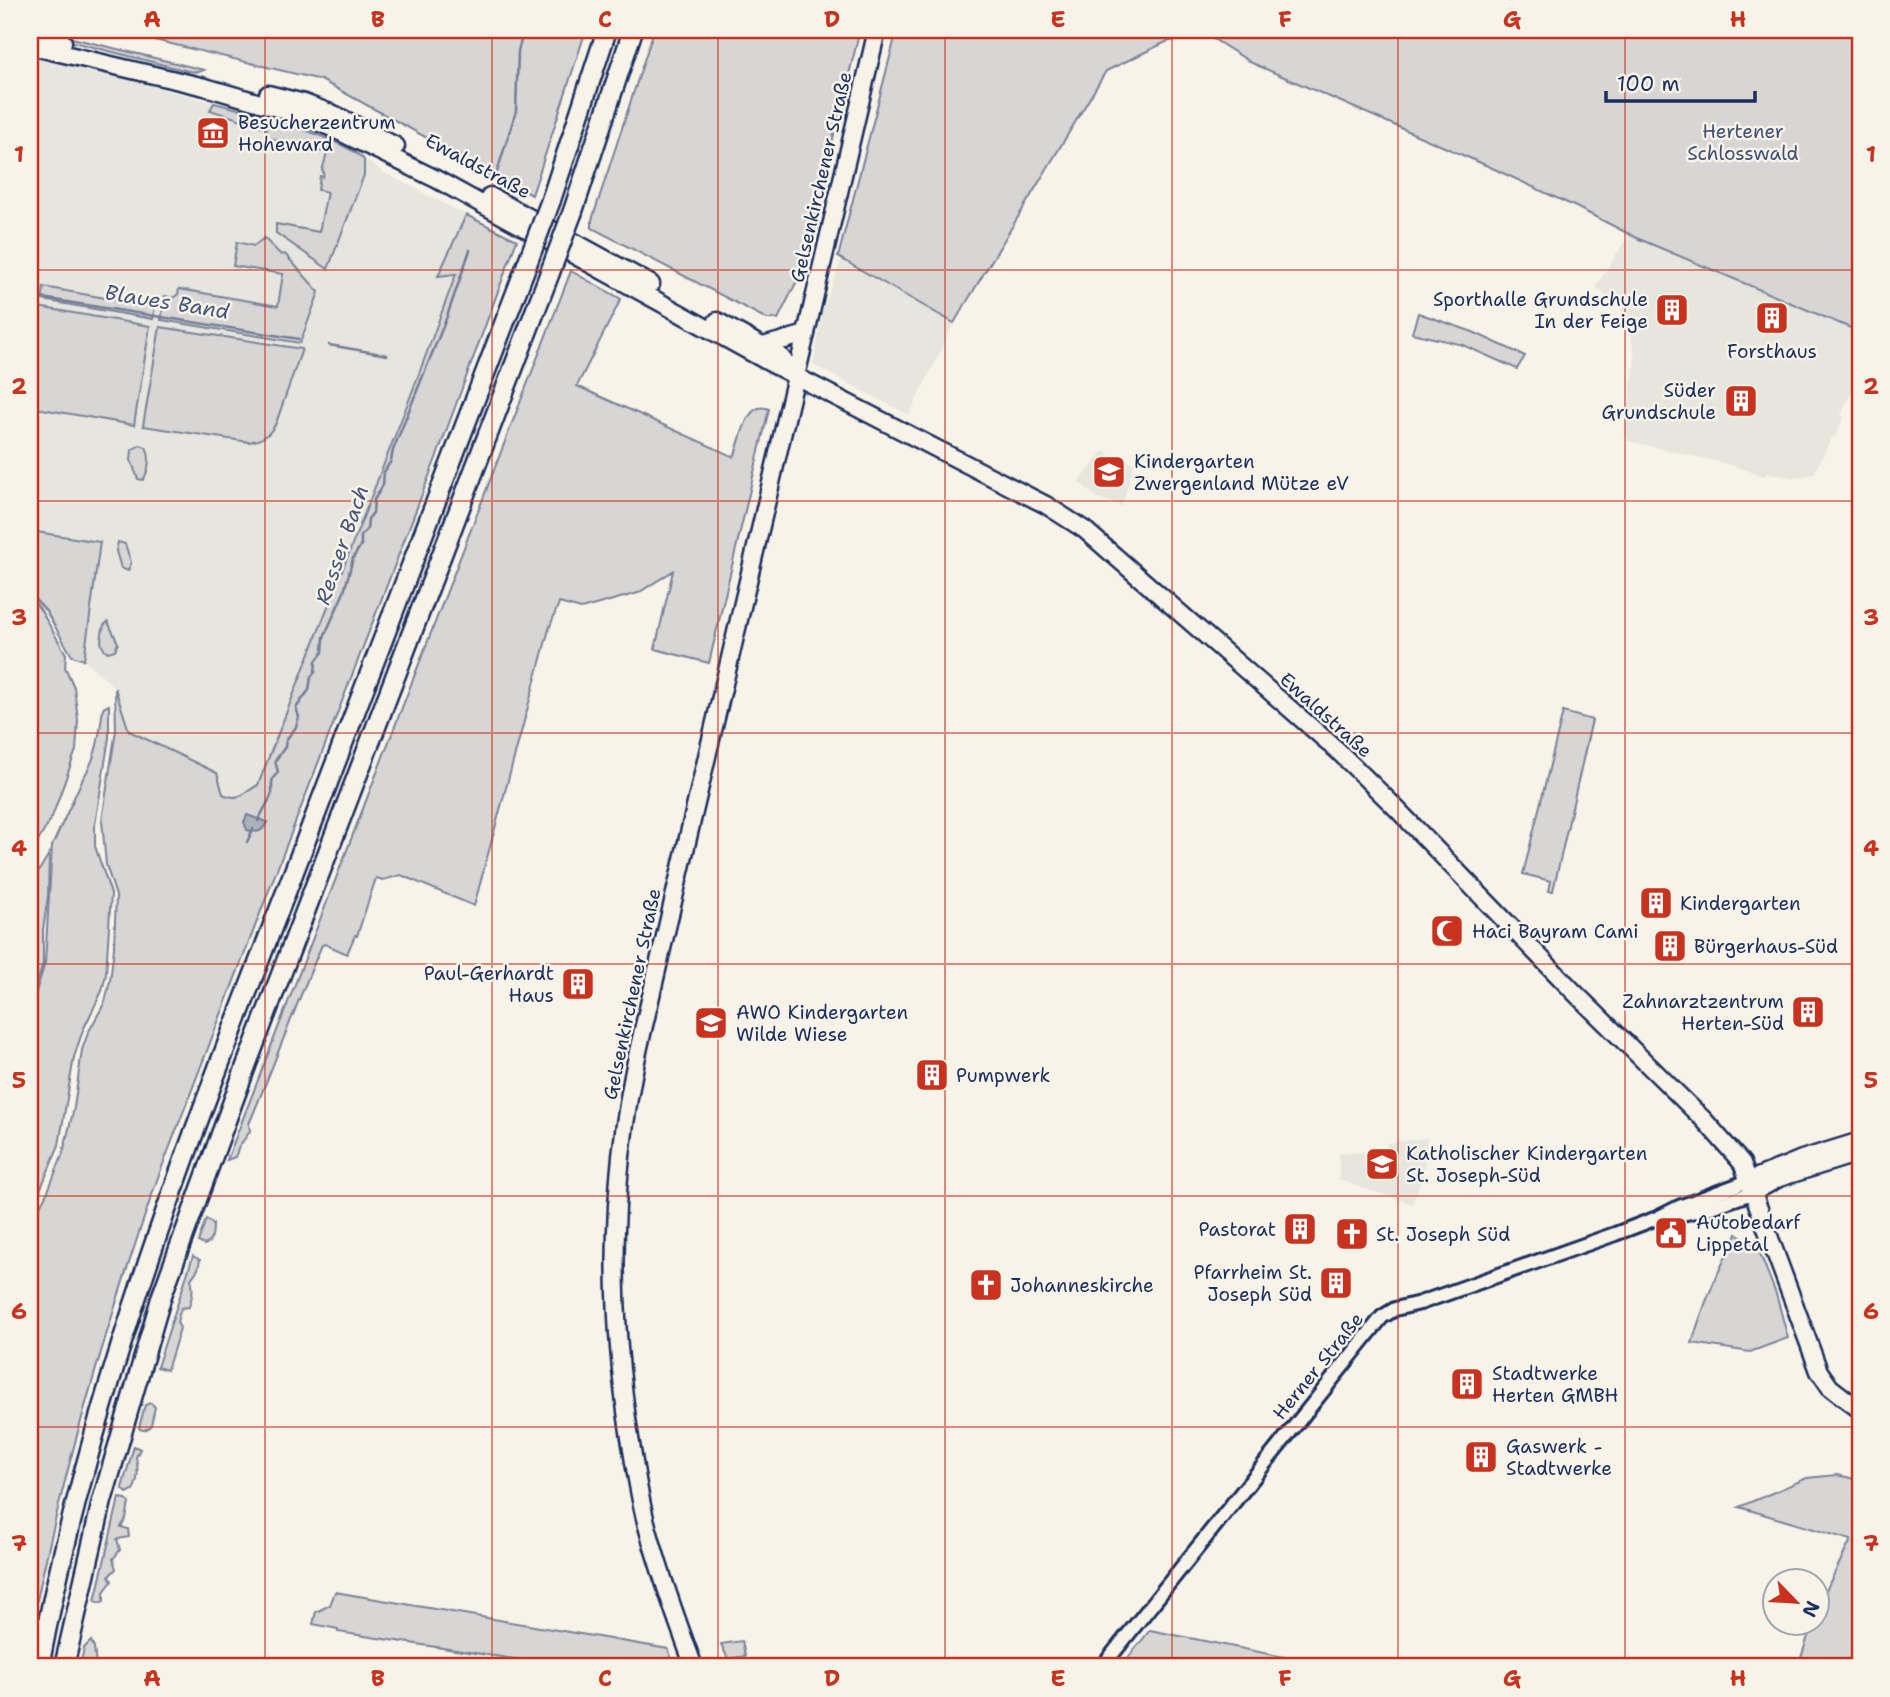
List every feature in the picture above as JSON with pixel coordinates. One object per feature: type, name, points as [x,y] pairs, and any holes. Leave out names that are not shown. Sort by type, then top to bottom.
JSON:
[{"type":"highway","points":[[39,1667],[78,1494],[113,1369],[159,1229],[222,1057],[551,200],[607,30]]},
{"type":"highway","points":[[64,1667],[102,1501],[167,1282],[227,1116],[573,211],[633,30]]},
{"type":"main road","name":"Gelsenkirchener Straße","points":[[694,1667],[648,1527],[627,1418],[615,1292],[618,1184],[639,1047],[877,30]]},
{"type":"main road","name":"Ewaldstraße","points":[[30,34],[304,103],[336,115],[542,223],[763,346],[780,356],[797,376]]},
{"type":"main road","name":"Ewaldstraße","points":[[30,46],[205,87],[295,113],[330,127],[436,179],[797,376],[1046,505],[1085,530],[1336,749],[1574,993],[1704,1120],[1742,1163],[1819,1371],[1830,1387],[1860,1410]]},
{"type":"main road","points":[[763,346],[806,334]]},
{"type":"main road","points":[[1750,1187],[1802,1159],[1854,1143],[1860,1146]]},
{"type":"street","name":"Herner Straße","points":[[1102,1667],[1382,1317],[1395,1309],[1420,1303],[1657,1219],[1679,1207],[1750,1187]]},
{"type":"shaded area","points":[[30,53],[296,127],[355,153],[383,172],[466,215],[439,275],[456,273],[411,395],[270,760],[258,785],[242,797],[231,798],[223,794],[217,773],[129,731],[115,688],[84,660],[100,542],[30,531]]},
{"type":"shaded area","points":[[1629,234],[1860,332],[1860,372],[1841,415],[1844,417],[1835,437],[1832,436],[1814,474],[1795,478],[1767,473],[1764,476],[1731,465],[1629,441],[1625,435],[1635,358],[1629,324],[1619,307],[1596,287]]},
{"type":"shaded area","points":[[841,261],[954,323],[909,415],[813,365],[823,310]]},
{"type":"shaded area","name":"Kindergarten Zwergenland Mütze eV","points":[[1104,451],[1113,458],[1134,463],[1122,506],[1098,498],[1079,482]]},
{"type":"shaded area","points":[[247,815],[267,822],[259,831],[247,830],[244,822]]},
{"type":"shaded area","name":"Katholischer Kindergarten St. Joseph-Süd","points":[[1427,1138],[1424,1173],[1412,1204],[1339,1180],[1339,1153],[1386,1152],[1387,1143]]},
{"type":"green space","points":[[39,30],[204,70],[188,71],[30,31]]},
{"type":"green space","points":[[113,30],[586,30],[532,195],[463,163],[464,158],[321,80]]},
{"type":"green space","points":[[654,30],[860,30],[798,279],[778,319],[767,319],[592,228],[592,220]]},
{"type":"green space","name":"Hertener Schlosswald","points":[[897,30],[1860,30],[1860,332],[1639,239],[1490,167],[1252,63],[1204,33],[1166,42],[1106,71],[954,323],[838,257]]},
{"type":"green space","points":[[214,103],[317,135],[338,143],[364,160],[364,175],[328,269],[276,233],[276,224],[319,232],[327,192],[318,190],[327,153],[265,137],[267,128],[210,110]]},
{"type":"green space","points":[[466,215],[517,240],[438,453],[157,1180],[85,1405],[55,1519],[30,1635],[30,1225],[48,1191],[63,1153],[74,1108],[82,1050],[105,1002],[110,981],[116,896],[106,865],[102,820],[116,730],[115,688],[129,731],[217,773],[223,794],[237,797],[258,785],[456,274],[438,276]]},
{"type":"green space","points":[[264,238],[281,255],[285,254],[319,292],[300,343],[161,320],[165,296],[173,298],[179,289],[278,306],[283,274],[233,266],[237,242],[254,246]]},
{"type":"green space","points":[[571,271],[621,299],[577,386],[734,457],[750,416],[755,410],[769,409],[709,663],[655,649],[673,571],[638,593],[581,609],[559,603],[549,629],[474,906],[401,875],[383,880],[376,878],[357,936],[355,935],[347,954],[322,945],[249,1124],[250,1131],[235,1157],[227,1160]]},
{"type":"green space","points":[[44,287],[155,307],[153,319],[42,300]]},
{"type":"green space","points":[[38,307],[150,326],[134,425],[30,407],[30,361]]},
{"type":"green space","points":[[1418,313],[1473,332],[1525,356],[1517,369],[1463,345],[1412,333]]},
{"type":"green space","points":[[160,327],[302,349],[271,431],[262,438],[249,442],[143,426]]},
{"type":"green space","points":[[140,445],[146,447],[149,459],[143,480],[138,479],[131,460],[132,450]]},
{"type":"green space","points":[[30,531],[100,542],[84,660],[72,656],[46,611],[30,594]]},
{"type":"green space","points":[[118,542],[125,544],[131,562],[128,571],[121,568],[116,551]]},
{"type":"green space","points":[[30,597],[66,654],[65,667],[74,687],[78,720],[76,750],[52,817],[30,855]]},
{"type":"green space","points":[[108,622],[118,643],[115,650],[108,652],[102,647],[101,640],[104,625]]},
{"type":"green space","points":[[109,705],[109,738],[95,825],[95,846],[111,894],[106,974],[102,991],[83,1030],[74,1057],[59,1145],[30,1214],[30,1011],[45,963],[52,846],[92,762],[103,708]]},
{"type":"green space","points":[[1563,712],[1592,720],[1553,891],[1549,891],[1551,881],[1523,874]]},
{"type":"green space","points":[[49,854],[43,964],[30,1004],[30,885]]},
{"type":"green space","points":[[206,1219],[213,1224],[213,1230],[211,1239],[204,1245],[198,1242]]},
{"type":"green space","points":[[1737,1234],[1757,1246],[1776,1294],[1788,1338],[1750,1352],[1692,1343],[1712,1288]]},
{"type":"green space","points":[[193,1256],[200,1260],[191,1279],[191,1300],[189,1307],[181,1308],[177,1322],[180,1328],[167,1370],[157,1367]]},
{"type":"green space","points":[[151,1403],[155,1407],[151,1425],[142,1430],[139,1428],[145,1405]]},
{"type":"green space","points":[[134,1446],[140,1449],[136,1457],[137,1478],[133,1490],[127,1493],[122,1488]]},
{"type":"green space","points":[[1837,1475],[1860,1480],[1860,1667],[1798,1667],[1807,1638],[1830,1638],[1830,1582],[1851,1540],[1739,1507],[1807,1478]]},
{"type":"green space","points":[[119,1498],[126,1499],[129,1503],[126,1519],[121,1527],[128,1529],[129,1537],[117,1539],[120,1550],[113,1559],[116,1569],[109,1576],[112,1581],[104,1592],[104,1601],[99,1603],[95,1601]]},
{"type":"green space","points":[[335,1592],[668,1649],[675,1667],[566,1667],[338,1632],[338,1629],[313,1624],[316,1612],[330,1605]]},
{"type":"green space","points":[[1150,1630],[1333,1667],[1121,1667]]},
{"type":"green space","points":[[91,1641],[96,1666],[80,1667],[84,1648]]},
{"type":"green space","points":[[742,1641],[745,1656],[728,1659],[721,1644]]},
{"type":"waterway","name":"Resser Bach","points":[[497,172],[516,111],[518,51],[524,30]]},
{"type":"waterway","name":"Resser Bach","points":[[258,821],[272,793],[272,780],[278,772],[275,761],[296,727],[299,717],[296,708],[309,690],[316,661],[323,652],[324,637],[344,592],[353,558],[361,545],[361,536],[373,513],[374,500],[383,485],[384,472],[391,461],[470,250]]},
{"type":"waterway","name":"Blaues Band","points":[[30,296],[299,339]]},
{"type":"waterway","name":"Blaues Band","points":[[329,345],[387,355]]},
{"type":"waterway","name":"Resser Bach","points":[[247,842],[253,829]]},
{"type":"place","name":"Besucherzentrum Hoheward","points":[[213,133]]},
{"type":"place","name":"Sporthalle Grundschule In der Feige","points":[[1672,310]]},
{"type":"place","name":"Forsthaus","points":[[1772,318]]},
{"type":"place","name":"Süder Grundschule","points":[[1741,401]]},
{"type":"place","name":"Kindergarten Zwergenland Mütze eV","points":[[1109,472]]},
{"type":"place","name":"Kindergarten","points":[[1656,903]]},
{"type":"place","name":"Haci Bayram Cami","points":[[1447,931]]},
{"type":"place","name":"Bürgerhaus-Süd","points":[[1670,946]]},
{"type":"place","name":"Paul-Gerhardt Haus","points":[[578,984]]},
{"type":"place","name":"Zahnarztzentrum Herten-Süd","points":[[1808,1012]]},
{"type":"place","name":"AWO Kindergarten Wilde Wiese","points":[[711,1023]]},
{"type":"place","name":"Pumpwerk","points":[[932,1075]]},
{"type":"place","name":"Katholischer Kindergarten St. Joseph-Süd","points":[[1382,1164]]},
{"type":"place","name":"Pastorat","points":[[1300,1229]]},
{"type":"place","name":"Autobedarf Lippetal","points":[[1671,1233]]},
{"type":"place","name":"St. Joseph Süd","points":[[1352,1234]]},
{"type":"place","name":"Pfarrheim St. Joseph Süd","points":[[1336,1283]]},
{"type":"place","name":"Johanneskirche","points":[[986,1285]]},
{"type":"place","name":"Stadtwerke Herten GMBH","points":[[1467,1384]]},
{"type":"place","name":"Gaswerk - Stadtwerke","points":[[1481,1457]]}]
